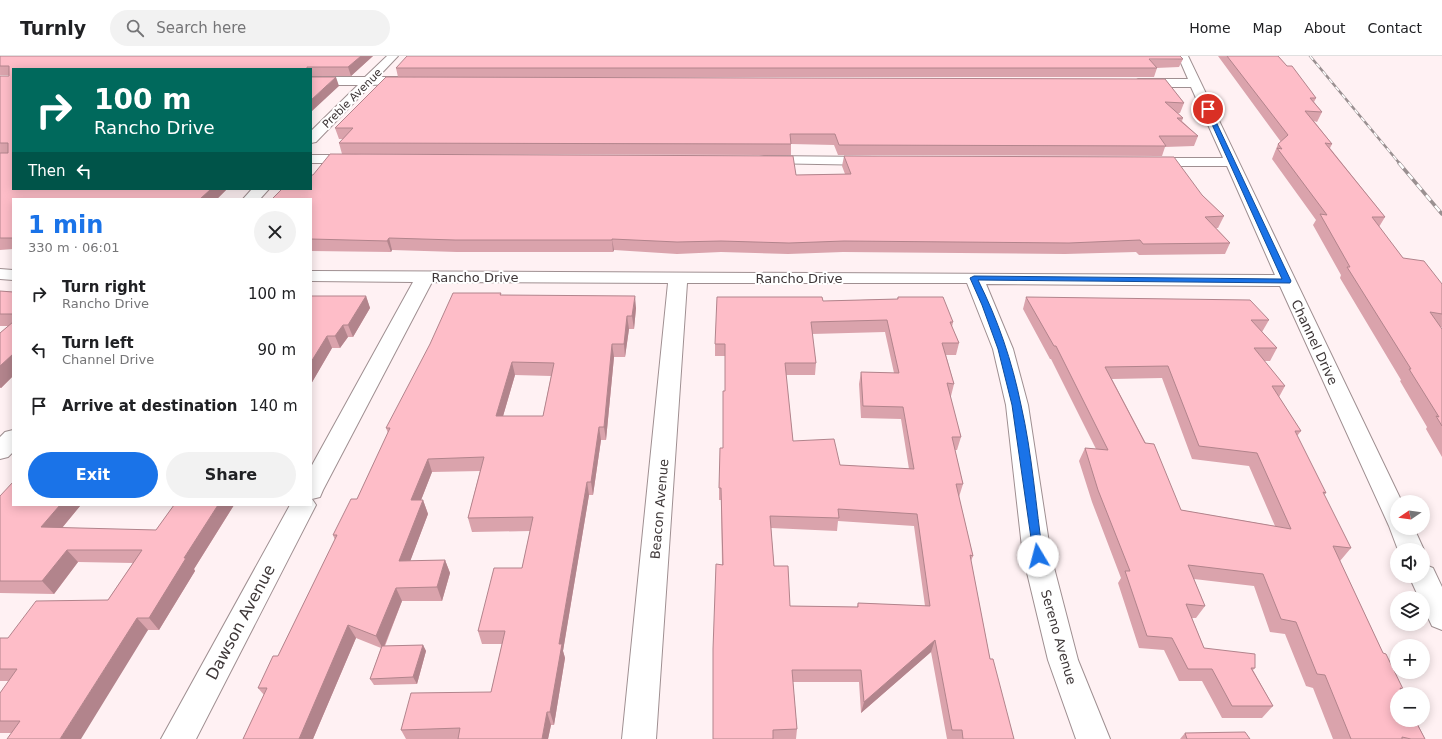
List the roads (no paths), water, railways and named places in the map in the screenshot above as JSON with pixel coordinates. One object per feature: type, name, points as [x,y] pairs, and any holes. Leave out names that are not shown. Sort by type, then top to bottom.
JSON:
[{"type":"street","name":"Preble Avenue","points":[[312,138],[393,56]]},
{"type":"street","name":"Channel Drive","points":[[1183,56],[1390,504]]},
{"type":"street","points":[[312,81],[424,81]]},
{"type":"street","points":[[1124,82],[1196,83]]},
{"type":"street","points":[[312,159],[367,159]]},
{"type":"street","points":[[748,160],[891,161]]},
{"type":"street","points":[[1137,162],[1232,162]]},
{"type":"street","points":[[252,198],[260,190]]},
{"type":"street","points":[[0,274],[12,274]]},
{"type":"street","name":"Rancho Drive","points":[[312,276],[974,278],[1287,281]]},
{"type":"street","points":[[312,488],[425,277]]},
{"type":"street","name":"Beacon Avenue","points":[[639,739],[678,278]]},
{"type":"street","name":"Sereno Avenue","points":[[974,278],[1003,349],[1017,405],[1038,556],[1063,660],[1093,739]]},
{"type":"street","points":[[0,451],[12,439]]},
{"type":"street","name":"Dawson Avenue","points":[[178,739],[302,506]]},
{"type":"street","points":[[1426,583],[1442,617]]},
{"type":"railway","points":[[1310,56],[1400,164]]},
{"type":"railway","points":[[1399,163],[1442,214]]}]
